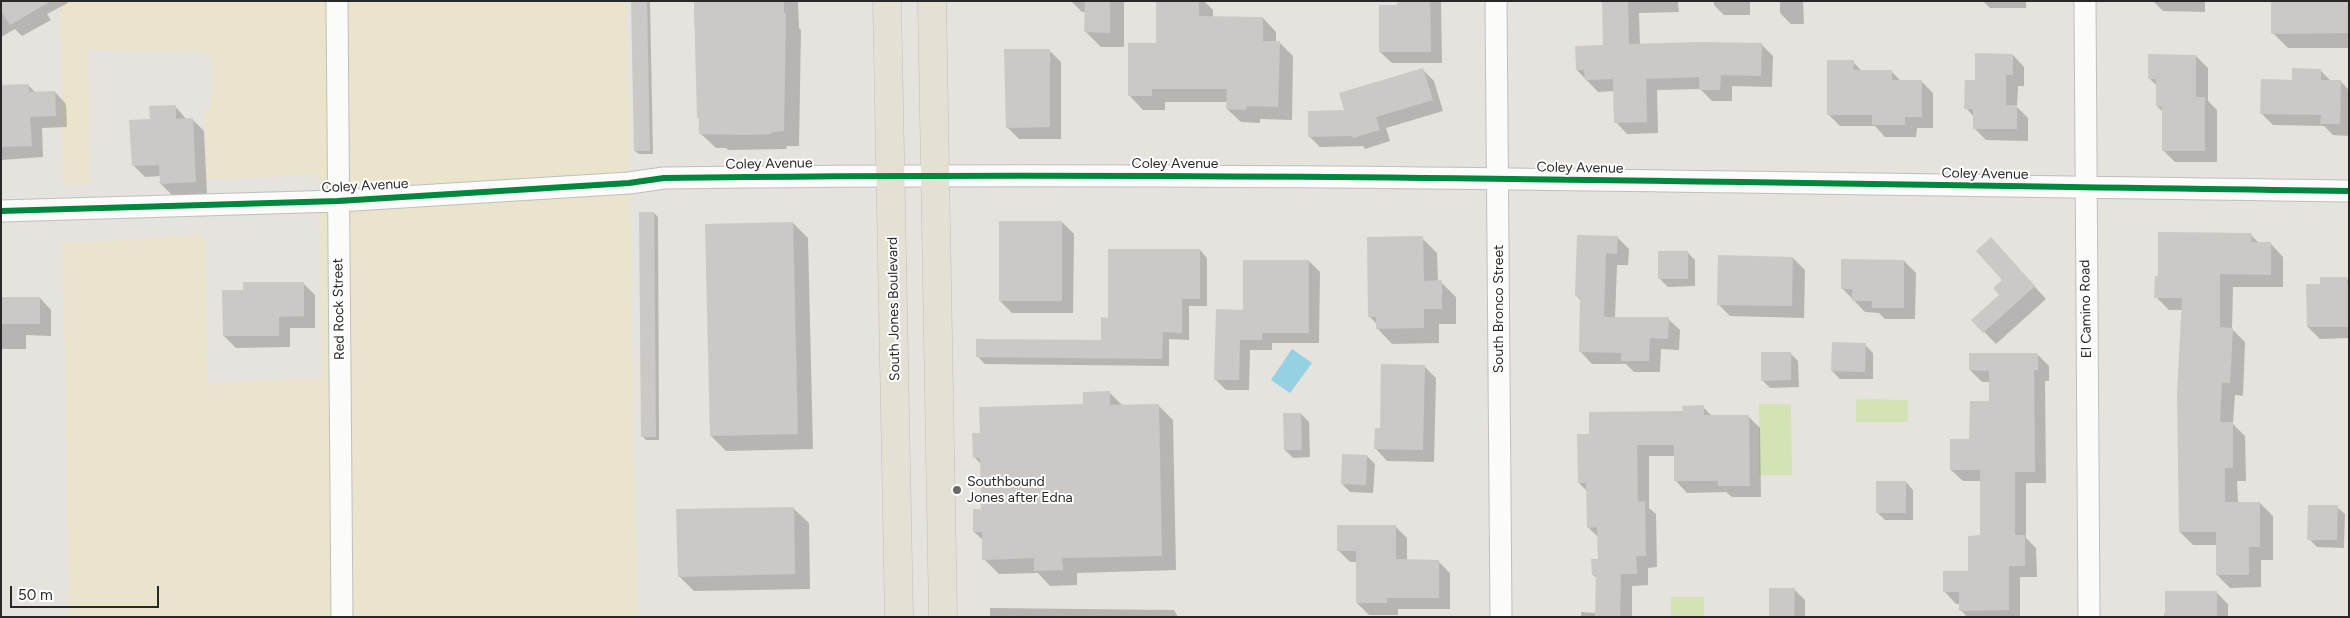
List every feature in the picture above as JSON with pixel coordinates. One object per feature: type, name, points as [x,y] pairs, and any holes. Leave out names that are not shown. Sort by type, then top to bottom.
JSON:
[{"type":"main road","name":"South Jones Boulevard","points":[[887,1],[899,617]]},
{"type":"main road","points":[[932,1],[943,617]]},
{"type":"street","name":"Red Rock Street","points":[[337,1],[342,617]]},
{"type":"street","name":"South Bronco Street","points":[[1496,1],[1499,180],[1501,617]]},
{"type":"street","name":"El Camino Road","points":[[2085,1],[2089,617]]},
{"type":"street","name":"Coley Avenue","points":[[1,211],[338,201],[629,183],[664,178],[934,174],[2349,191]]},
{"type":"sand","points":[[61,1],[626,1],[637,617],[69,617],[63,244],[205,235],[208,384],[322,378],[319,174],[205,180],[207,175],[205,114],[212,104],[213,61],[204,52],[88,50],[90,184],[63,185]]},
{"type":"green space","points":[[1856,399],[1908,400],[1908,422],[1856,422]]},
{"type":"green space","points":[[1759,404],[1791,404],[1792,475],[1759,475]]},
{"type":"green space","points":[[1671,597],[1704,597],[1704,617],[1671,617]]},
{"type":"water","points":[[1292,349],[1312,363],[1290,393],[1271,380]]},
{"type":"building","points":[[1,1],[51,1],[10,25],[1,11]]},
{"type":"building","points":[[631,1],[647,1],[650,151],[634,151]]},
{"type":"building","points":[[694,1],[784,1],[784,13],[786,13],[784,131],[772,132],[771,134],[747,135],[699,134]]},
{"type":"building","points":[[1085,1],[1110,1],[1110,33],[1084,32]]},
{"type":"building","points":[[1156,1],[1199,1],[1199,16],[1263,17],[1263,41],[1280,41],[1278,107],[1247,106],[1246,110],[1226,109],[1227,89],[1152,89],[1152,96],[1128,96],[1128,43],[1156,43]]},
{"type":"building","points":[[1397,1],[1430,1],[1431,52],[1379,52],[1379,5],[1397,5]]},
{"type":"building","points":[[1602,1],[1628,1],[1629,44],[1762,43],[1761,76],[1721,75],[1720,90],[1699,90],[1699,77],[1646,79],[1647,122],[1614,123],[1613,79],[1585,80],[1584,70],[1576,70],[1575,46],[1603,45]]},
{"type":"building","points":[[2271,1],[2349,1],[2349,33],[2271,34]]},
{"type":"building","points":[[1004,49],[1050,49],[1050,127],[1006,128]]},
{"type":"building","points":[[1975,53],[2013,54],[2013,75],[2006,75],[2006,105],[2017,105],[2017,129],[1973,129],[1973,109],[1964,109],[1965,80],[1975,80]]},
{"type":"building","points":[[2148,54],[2196,55],[2196,97],[2205,97],[2205,151],[2162,151],[2162,107],[2156,106],[2156,79],[2148,79]]},
{"type":"building","points":[[1827,60],[1854,60],[1853,70],[1892,70],[1892,80],[1922,80],[1922,117],[1905,117],[1905,125],[1872,125],[1872,115],[1827,115]]},
{"type":"building","points":[[1423,68],[1433,100],[1376,117],[1380,130],[1353,138],[1352,136],[1308,137],[1308,111],[1344,110],[1339,93]]},
{"type":"building","points":[[2292,68],[2321,69],[2321,80],[2341,80],[2340,124],[2320,124],[2321,115],[2260,114],[2261,79],[2292,80]]},
{"type":"building","points":[[29,84],[29,92],[55,91],[56,116],[30,117],[32,146],[1,147],[1,85]]},
{"type":"building","points":[[176,105],[176,119],[193,118],[196,182],[160,184],[159,165],[132,166],[129,120],[150,119],[149,106]]},
{"type":"building","points":[[639,212],[654,212],[656,437],[641,437]]},
{"type":"building","points":[[999,221],[1062,221],[1062,301],[999,301]]},
{"type":"building","points":[[793,222],[798,434],[710,436],[705,224]]},
{"type":"building","points":[[2158,232],[2252,233],[2251,242],[2271,242],[2271,275],[2220,274],[2220,327],[2233,328],[2230,383],[2222,383],[2220,422],[2233,422],[2233,468],[2225,468],[2225,502],[2260,502],[2260,547],[2249,547],[2249,575],[2216,575],[2216,532],[2179,532],[2177,393],[2182,298],[2154,298],[2155,276],[2158,276]]},
{"type":"building","points":[[1577,235],[1618,236],[1617,254],[1606,253],[1604,317],[1669,317],[1668,339],[1650,338],[1649,361],[1621,361],[1621,353],[1579,352],[1580,297],[1575,296]]},
{"type":"building","points":[[1423,236],[1424,281],[1442,280],[1442,309],[1424,309],[1424,328],[1376,329],[1376,317],[1368,317],[1367,237]]},
{"type":"building","points":[[1991,237],[2035,286],[1983,333],[1971,320],[1999,295],[1993,288],[2002,280],[1976,251]]},
{"type":"building","points":[[1108,249],[1200,249],[1200,299],[1182,299],[1182,333],[1163,332],[1162,359],[976,357],[976,339],[1101,340],[1101,317],[1108,318]]},
{"type":"building","points":[[1658,251],[1688,251],[1688,279],[1658,279]]},
{"type":"building","points":[[1718,255],[1793,257],[1792,306],[1717,305]]},
{"type":"building","points":[[1841,259],[1904,260],[1904,308],[1872,308],[1872,301],[1852,301],[1852,289],[1841,289]]},
{"type":"building","points":[[1243,260],[1309,260],[1309,333],[1262,333],[1262,340],[1240,340],[1239,380],[1214,380],[1216,309],[1243,310]]},
{"type":"building","points":[[2320,277],[2347,277],[2347,284],[2349,284],[2349,327],[2307,327],[2306,284],[2320,284]]},
{"type":"building","points":[[243,282],[304,282],[304,316],[279,317],[279,336],[223,336],[222,290],[243,290]]},
{"type":"building","points":[[1,297],[40,297],[40,324],[1,324]]},
{"type":"building","points":[[1832,342],[1866,343],[1865,372],[1831,371]]},
{"type":"building","points":[[1761,352],[1791,352],[1791,380],[1761,381]]},
{"type":"building","points":[[1969,353],[2038,353],[2038,370],[2034,370],[2035,472],[2015,472],[2015,535],[2025,535],[2025,566],[2009,566],[2009,610],[1959,611],[1959,592],[1943,592],[1943,571],[1968,571],[1968,536],[1980,535],[1980,470],[1950,470],[1950,439],[1969,439],[1970,401],[1989,401],[1989,371],[1969,370]]},
{"type":"building","points":[[1381,364],[1425,365],[1423,450],[1374,449],[1375,428],[1380,428]]},
{"type":"building","points":[[1110,391],[1110,405],[1159,404],[1162,556],[1062,558],[1063,570],[1034,571],[1034,558],[982,560],[982,532],[973,532],[973,509],[981,509],[980,458],[973,458],[972,433],[980,433],[979,407],[1083,404],[1083,392]]},
{"type":"building","points":[[1704,405],[1704,415],[1749,415],[1750,486],[1718,486],[1718,481],[1674,481],[1674,445],[1637,445],[1638,502],[1645,501],[1646,556],[1636,556],[1637,574],[1621,574],[1620,617],[1595,617],[1596,575],[1592,575],[1591,559],[1598,559],[1597,527],[1587,528],[1586,483],[1578,483],[1577,434],[1589,434],[1589,412],[1683,411],[1682,406]]},
{"type":"building","points":[[1283,413],[1301,413],[1302,450],[1284,450]]},
{"type":"building","points":[[1342,454],[1367,455],[1366,485],[1341,484]]},
{"type":"building","points":[[1876,481],[1906,481],[1906,513],[1876,513]]},
{"type":"building","points":[[2308,505],[2338,505],[2337,540],[2307,540]]},
{"type":"building","points":[[794,507],[795,574],[678,577],[676,509]]},
{"type":"building","points":[[1337,525],[1396,525],[1396,559],[1439,560],[1439,598],[1387,598],[1387,603],[1356,603],[1356,551],[1337,551]]},
{"type":"building","points":[[1769,588],[1795,588],[1794,617],[1769,617]]},
{"type":"building","points":[[2165,591],[2217,591],[2217,617],[2165,617]]},
{"type":"cycle path","points":[[1,211],[338,201],[629,183],[664,178],[874,176],[1506,179],[2349,191]]},
{"type":"place","name":"Southbound Jones after Edna","points":[[957,490]]}]
